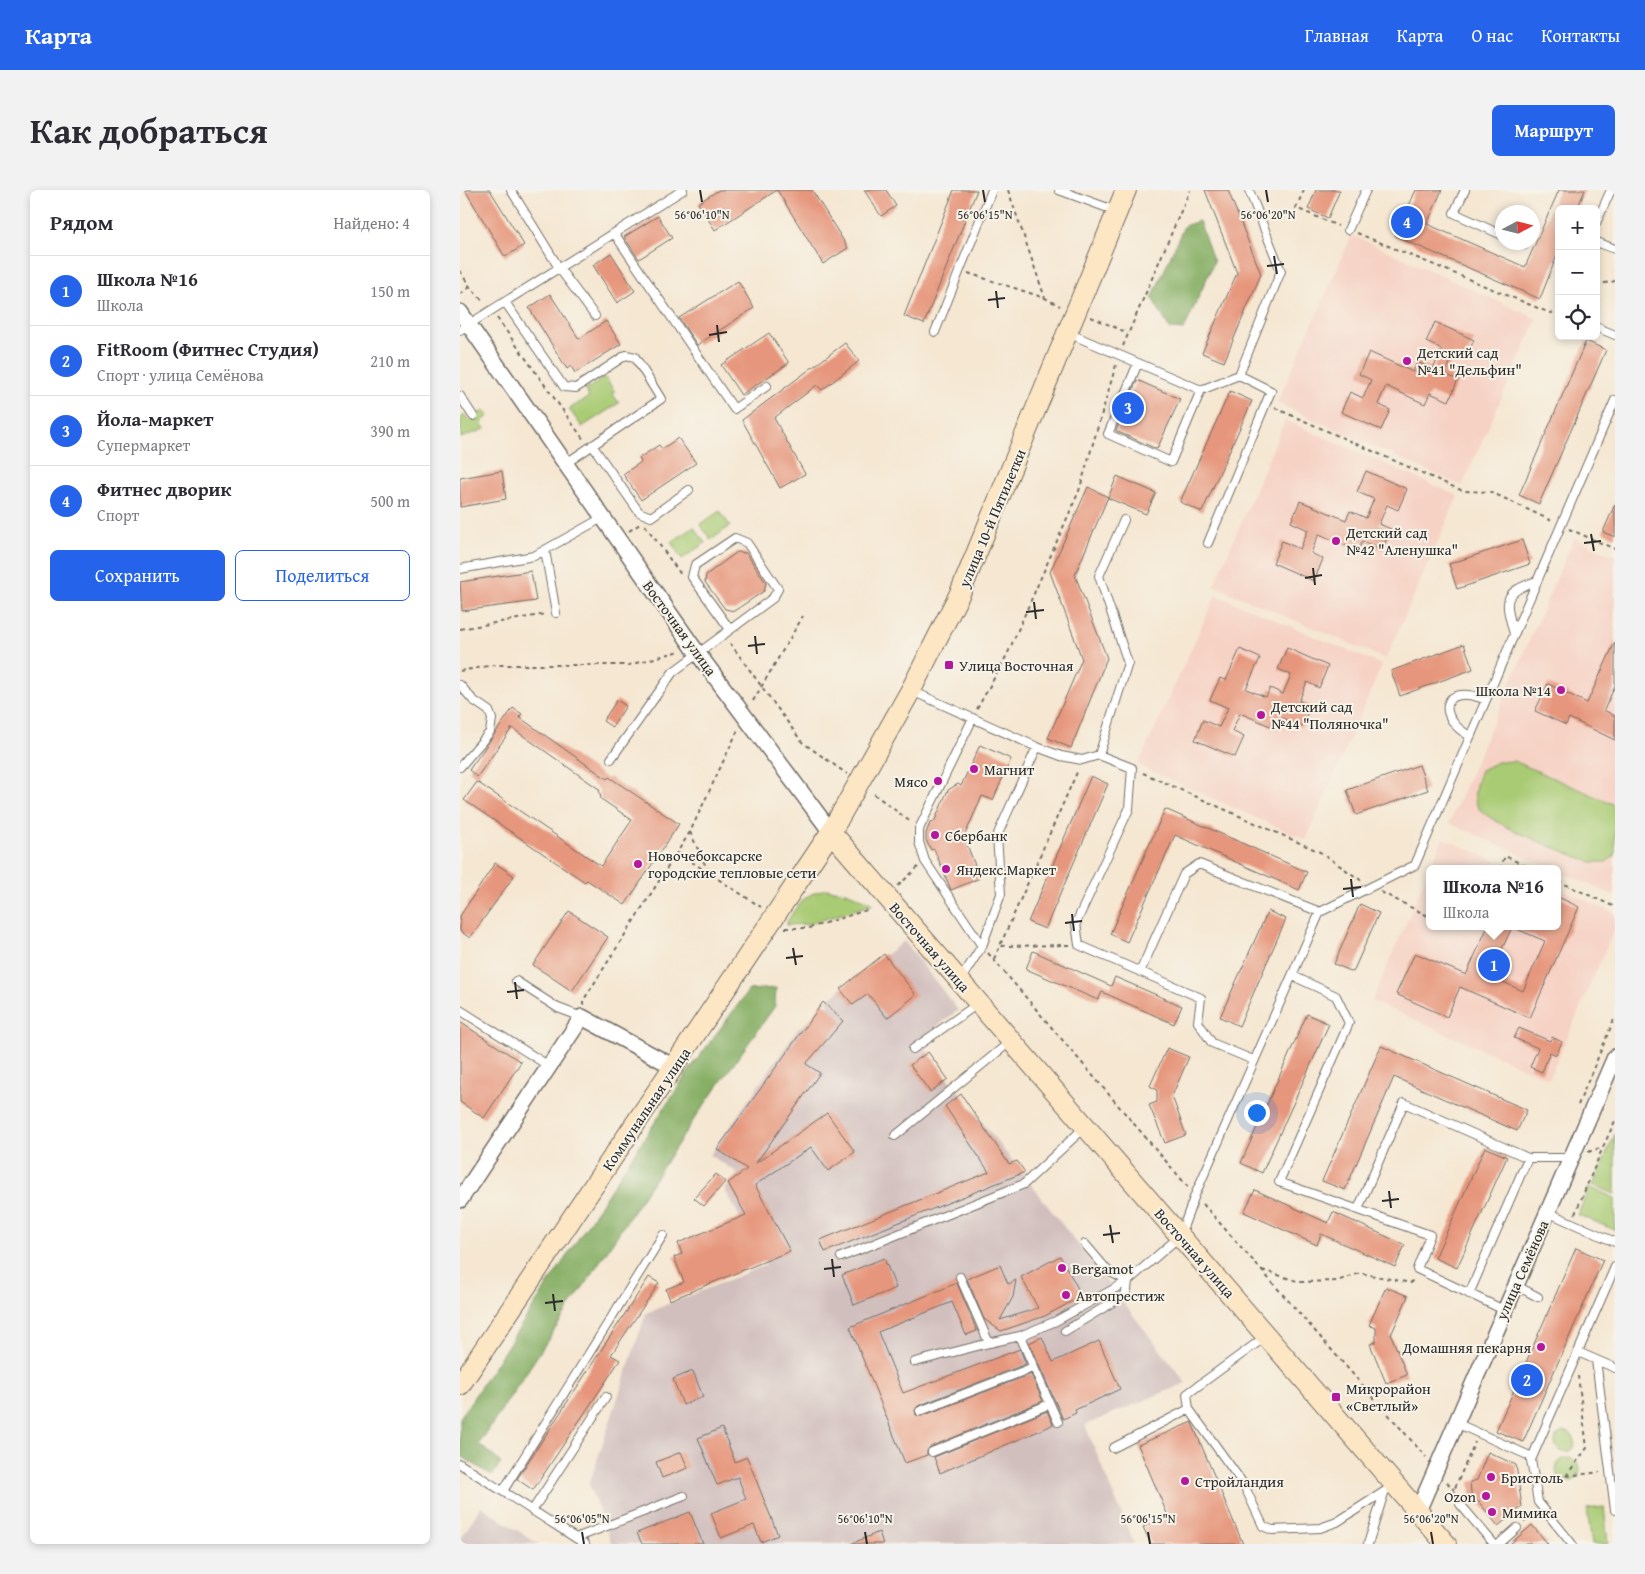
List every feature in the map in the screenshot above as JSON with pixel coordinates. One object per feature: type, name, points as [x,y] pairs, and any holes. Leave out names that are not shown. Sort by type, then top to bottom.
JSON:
[{"type":"main road","name":"улица 10-й Пятилетки","points":[[831,832],[911,690],[964,585],[1126,190]]},
{"type":"main road","name":"Восточная улица","points":[[831,832],[1267,1336],[1390,1489],[1418,1511],[1446,1544]]},
{"type":"main road","name":"Коммунальная улица","points":[[460,1385],[831,832]]},
{"type":"street","name":"Восточная улица","points":[[462,322],[565,464],[695,650],[831,832]]},
{"type":"street","points":[[460,1200],[582,1017],[674,1067]]},
{"type":"street","name":"улица Семёнова","points":[[1418,1511],[1615,1057]]},
{"type":"lane","points":[[511,190],[559,268],[595,316]]},
{"type":"lane","points":[[462,322],[491,310],[683,190]]},
{"type":"lane","points":[[935,332],[992,190]]},
{"type":"lane","points":[[1059,190],[1117,212]]},
{"type":"lane","points":[[1138,363],[1108,434],[1171,462],[1201,390],[1239,374],[1281,271],[1249,190]]},
{"type":"lane","points":[[1348,230],[1366,190]]},
{"type":"lane","points":[[1465,190],[1454,213],[1495,232]]},
{"type":"lane","points":[[1600,214],[1611,190]]},
{"type":"lane","points":[[614,233],[734,409],[767,386]]},
{"type":"lane","points":[[1600,243],[1615,249]]},
{"type":"lane","points":[[504,302],[564,386],[576,388],[626,355],[634,357],[661,399],[565,464]]},
{"type":"lane","points":[[1600,329],[1615,335]]},
{"type":"lane","points":[[1068,333],[1201,390]]},
{"type":"lane","points":[[1208,543],[1271,391],[1239,374]]},
{"type":"lane","points":[[460,396],[474,416]]},
{"type":"lane","points":[[915,1362],[1020,1336],[1056,1321],[1128,1281],[1180,1236],[1195,1195],[1253,1060],[1293,976],[1320,912],[1415,865],[1615,400]]},
{"type":"lane","points":[[591,446],[638,512],[651,517],[689,490]]},
{"type":"lane","points":[[460,569],[534,556],[602,518]]},
{"type":"lane","points":[[1099,755],[1128,663],[1099,576],[1124,520]]},
{"type":"lane","points":[[611,759],[673,672],[695,650],[726,631],[773,598],[778,589],[747,543],[735,538],[695,565],[692,577],[726,631]]},
{"type":"lane","points":[[545,550],[556,613]]},
{"type":"lane","points":[[1514,634],[1508,610],[1509,596],[1517,588],[1537,581]]},
{"type":"lane","points":[[460,685],[473,700],[489,711],[492,719],[490,732],[460,767]]},
{"type":"lane","points":[[911,690],[1037,747],[1082,760],[1099,755],[1132,768],[1129,809],[1076,923],[1079,945],[1201,998],[1198,1022],[1212,1043],[1253,1060]]},
{"type":"lane","points":[[1470,736],[1459,731],[1452,721],[1448,709],[1448,701],[1452,696],[1460,693],[1471,694],[1486,700]]},
{"type":"lane","points":[[973,718],[919,828],[919,842],[925,861],[982,946]]},
{"type":"lane","points":[[960,981],[982,946],[1001,894],[997,836],[1037,747]]},
{"type":"lane","points":[[1140,972],[1184,874],[1199,864],[1320,912]]},
{"type":"lane","points":[[1293,976],[1336,996],[1349,1023],[1279,1182],[1430,1235],[1417,1269],[1504,1310]]},
{"type":"lane","points":[[516,981],[558,1008],[582,1017]]},
{"type":"lane","points":[[914,1049],[979,1003]]},
{"type":"lane","points":[[460,1010],[549,1066]]},
{"type":"lane","points":[[895,1136],[1011,1041]]},
{"type":"lane","points":[[1358,1209],[1404,1103],[1528,1158],[1570,1158]]},
{"type":"lane","points":[[841,1257],[1024,1184],[1086,1127]]},
{"type":"lane","points":[[1469,1294],[1528,1158]]},
{"type":"lane","points":[[1547,1212],[1615,1242]]},
{"type":"lane","points":[[503,1492],[663,1235]]},
{"type":"lane","points":[[1085,1244],[1108,1271],[1128,1281]]},
{"type":"lane","points":[[1572,1544],[1536,1498],[1532,1457],[1615,1267]]},
{"type":"lane","points":[[960,1277],[989,1343]]},
{"type":"lane","points":[[1065,1331],[1123,1296],[1127,1290],[1128,1281]]},
{"type":"lane","points":[[1515,1285],[1538,1297]]},
{"type":"lane","points":[[1020,1336],[1058,1422]]},
{"type":"lane","points":[[1267,1336],[1187,1394],[1189,1409],[1244,1485],[1263,1526],[1272,1530],[1320,1528],[1337,1522],[1390,1489]]},
{"type":"lane","points":[[1577,1354],[1615,1368]]},
{"type":"lane","points":[[1596,1360],[1612,1470],[1615,1510]]},
{"type":"lane","points":[[920,1411],[1034,1367]]},
{"type":"lane","points":[[532,1511],[606,1397]]},
{"type":"lane","points":[[932,1452],[1050,1404]]},
{"type":"lane","points":[[1113,1448],[1189,1409]]},
{"type":"lane","points":[[1456,1423],[1532,1457]]},
{"type":"lane","points":[[460,1464],[585,1544]]},
{"type":"lane","points":[[1368,1544],[1390,1489]]},
{"type":"lane","points":[[576,1538],[684,1496]]},
{"type":"lane","points":[[1460,1504],[1494,1544]]},
{"type":"lane","points":[[1498,1544],[1517,1528]]},
{"type":"path","points":[[1008,190],[1045,298]]},
{"type":"path","points":[[973,718],[1007,655],[1079,491],[1119,354],[1190,190]]},
{"type":"path","points":[[1304,190],[1296,208],[1550,313],[1555,312]]},
{"type":"path","points":[[460,271],[470,287],[491,310],[591,446]]},
{"type":"path","points":[[959,271],[1045,298],[1064,308]]},
{"type":"path","points":[[1600,284],[1615,282]]},
{"type":"path","points":[[460,294],[470,287]]},
{"type":"path","points":[[1089,316],[1128,333]]},
{"type":"path","points":[[1266,403],[1463,491],[1491,492],[1615,549]]},
{"type":"path","points":[[624,534],[643,522],[683,578]]},
{"type":"path","points":[[460,629],[556,613]]},
{"type":"path","points":[[753,701],[803,616]]},
{"type":"path","points":[[726,631],[761,687],[802,742],[847,774]]},
{"type":"path","points":[[460,671],[494,665],[630,666],[695,650]]},
{"type":"path","points":[[582,1017],[583,1001],[690,832],[738,730]]},
{"type":"path","points":[[994,959],[1082,760]]},
{"type":"path","points":[[1132,768],[1320,852],[1370,887],[1426,915]]},
{"type":"path","points":[[874,794],[919,828]]},
{"type":"path","points":[[690,832],[708,872]]},
{"type":"path","points":[[678,852],[761,906],[762,912]]},
{"type":"path","points":[[1502,865],[1505,856],[1524,865]]},
{"type":"path","points":[[896,888],[925,861]]},
{"type":"path","points":[[1561,882],[1615,907]]},
{"type":"path","points":[[783,928],[809,928],[870,909]]},
{"type":"path","points":[[1000,946],[1079,945]]},
{"type":"path","points":[[982,946],[1195,1195],[1454,1490],[1460,1504]]},
{"type":"path","points":[[1578,1105],[1615,1018]]},
{"type":"path","points":[[1571,1223],[1615,1121]]},
{"type":"path","points":[[1570,1158],[1604,1147]]},
{"type":"path","points":[[1262,1270],[1300,1282],[1337,1281],[1360,1273],[1411,1283],[1417,1269]]},
{"type":"path","points":[[1566,1476],[1587,1448],[1577,1354]]},
{"type":"path","points":[[1454,1490],[1478,1433]]},
{"type":"path","points":[[1533,1481],[1612,1470]]},
{"type":"path","points":[[1517,1528],[1542,1507]]},
{"type":"shaded area","name":"Детский сад №41 \"Дельфин\"","points":[[1352,235],[1537,319],[1462,486],[1277,403]]},
{"type":"shaded area","name":"Детский сад №42 \"Аленушка\"","points":[[1285,420],[1458,496],[1386,659],[1214,586]]},
{"type":"shaded area","name":"Школа №14","points":[[1574,538],[1615,556],[1615,896],[1561,872],[1561,865],[1544,865],[1449,823]]},
{"type":"shaded area","name":"Детский сад №44 \"Поляночка\"","points":[[1216,595],[1382,665],[1306,840],[1138,765]]},
{"type":"shaded area","points":[[1443,838],[1504,865],[1431,865]]},
{"type":"shaded area","points":[[1426,877],[1426,930],[1561,930],[1561,889],[1615,913],[1615,928],[1549,1079],[1372,1001]]},
{"type":"shaded area","points":[[904,941],[958,1010],[919,1041],[1186,1383],[1085,1425],[1134,1544],[612,1544],[589,1485],[646,1313],[766,1265],[725,1190],[738,1173],[710,1155],[798,1029],[829,1004],[827,1000]]},
{"type":"shaded area","points":[[481,1506],[538,1544],[460,1544],[460,1540]]},
{"type":"green space","points":[[1199,221],[1214,262],[1184,330],[1170,329],[1152,298],[1184,226]]},
{"type":"green space","points":[[605,377],[615,392],[612,393],[619,403],[582,427],[569,409],[589,397],[585,390]]},
{"type":"green space","points":[[484,410],[489,416],[481,422],[485,429],[461,438],[460,418],[465,415],[469,421]]},
{"type":"green space","points":[[720,511],[730,526],[711,540],[700,524]]},
{"type":"green space","points":[[694,527],[705,543],[682,559],[671,542]]},
{"type":"green space","points":[[1514,761],[1615,805],[1615,856],[1606,862],[1590,862],[1512,830],[1485,814],[1478,807],[1475,798],[1475,788],[1481,770],[1497,762]]},
{"type":"green space","points":[[827,889],[846,892],[874,904],[809,924],[787,925],[787,922],[803,900],[813,893]]},
{"type":"green space","points":[[776,988],[775,1006],[695,1118],[479,1444],[501,1463],[492,1476],[460,1455],[460,1418],[690,1069],[749,990]]},
{"type":"green space","points":[[1615,1134],[1615,1194],[1593,1185]]},
{"type":"green space","points":[[1589,1187],[1615,1198],[1615,1230],[1578,1215]]},
{"type":"green space","points":[[1565,1432],[1572,1435],[1575,1442],[1572,1449],[1565,1452],[1558,1449],[1555,1442],[1558,1435]]},
{"type":"green space","points":[[1568,1458],[1577,1461],[1580,1470],[1577,1479],[1568,1482],[1559,1479],[1556,1470],[1559,1461]]},
{"type":"green space","points":[[1604,1507],[1608,1544],[1592,1544],[1587,1509]]},
{"type":"building","points":[[465,190],[490,190],[524,245],[505,257]]},
{"type":"building","points":[[719,190],[777,190],[715,230],[698,203]]},
{"type":"building","points":[[777,190],[812,190],[848,248],[823,264]]},
{"type":"building","points":[[864,190],[886,190],[896,206],[881,216]]},
{"type":"building","points":[[954,190],[977,190],[924,324],[904,316]]},
{"type":"building","points":[[1205,190],[1228,190],[1261,274],[1224,362],[1202,353],[1237,273]]},
{"type":"building","points":[[1316,190],[1340,190],[1328,218],[1308,209]]},
{"type":"building","points":[[1416,190],[1442,190],[1427,224],[1525,267],[1533,250],[1540,250],[1540,233],[1559,190],[1585,190],[1579,205],[1555,205],[1555,260],[1540,299],[1395,236]]},
{"type":"building","points":[[658,216],[672,238],[639,259],[624,237]]},
{"type":"building","points":[[611,253],[635,291],[617,303],[593,265]]},
{"type":"building","points":[[738,281],[754,308],[697,345],[679,318]]},
{"type":"building","points":[[550,294],[579,339],[606,321],[621,344],[575,373],[571,366],[567,369],[529,308]]},
{"type":"building","points":[[1435,322],[1474,340],[1465,359],[1454,354],[1445,374],[1458,380],[1449,401],[1430,393],[1425,404],[1386,386],[1378,404],[1390,410],[1381,430],[1341,412],[1350,392],[1363,398],[1371,380],[1359,374],[1369,352],[1413,372],[1417,362],[1433,369],[1442,349],[1426,342]]},
{"type":"building","points":[[769,333],[789,363],[741,395],[721,365]]},
{"type":"building","points":[[1586,341],[1606,350],[1539,504],[1519,495]]},
{"type":"building","points":[[845,343],[859,361],[822,390],[817,385],[774,418],[805,474],[780,488],[742,420]]},
{"type":"building","points":[[1137,380],[1180,399],[1157,449],[1116,431]]},
{"type":"building","points":[[1230,391],[1252,401],[1202,512],[1180,502]]},
{"type":"building","points":[[678,438],[696,463],[641,500],[623,474],[641,462],[639,458],[659,445],[662,449]]},
{"type":"building","points":[[502,471],[506,499],[460,507],[460,478]]},
{"type":"building","points":[[1366,471],[1407,489],[1398,510],[1387,505],[1379,524],[1391,529],[1382,550],[1362,541],[1358,551],[1319,534],[1311,553],[1323,559],[1314,581],[1273,563],[1282,541],[1300,549],[1308,530],[1291,522],[1300,501],[1346,520],[1350,511],[1366,518],[1374,499],[1357,492]]},
{"type":"building","points":[[1117,476],[1156,493],[1146,514],[1108,498]]},
{"type":"building","points":[[1088,487],[1108,497],[1075,575],[1107,658],[1071,748],[1048,738],[1082,659],[1050,572]]},
{"type":"building","points":[[1615,504],[1615,537],[1603,532]]},
{"type":"building","points":[[1522,540],[1530,564],[1457,589],[1449,564]]},
{"type":"building","points":[[737,552],[746,553],[766,583],[764,591],[734,611],[725,609],[705,582],[706,575]]},
{"type":"building","points":[[531,571],[536,601],[462,611],[460,582]]},
{"type":"building","points":[[1615,642],[1615,686],[1604,710],[1615,716],[1615,740],[1569,718],[1566,725],[1535,711],[1548,684],[1587,703]]},
{"type":"building","points":[[1464,644],[1473,669],[1400,696],[1391,671]]},
{"type":"building","points":[[1287,648],[1328,666],[1319,688],[1307,682],[1299,701],[1311,706],[1301,727],[1282,718],[1277,729],[1240,713],[1232,731],[1244,737],[1235,757],[1195,740],[1203,720],[1219,727],[1228,708],[1210,700],[1220,678],[1226,680],[1240,649],[1260,658],[1246,689],[1266,697],[1270,688],[1283,694],[1291,675],[1278,669]]},
{"type":"building","points":[[617,700],[626,706],[612,727],[603,721]]},
{"type":"building","points":[[513,708],[522,714],[519,717],[607,779],[609,777],[679,824],[625,905],[587,880],[585,882],[464,800],[477,782],[601,866],[632,820],[601,799],[599,789],[512,728],[477,777],[469,770]]},
{"type":"building","points":[[980,745],[1011,759],[993,800],[982,796],[964,837],[980,878],[951,890],[934,849],[931,850],[926,840],[926,833],[930,823],[934,822],[948,790],[958,784],[961,786]]},
{"type":"building","points":[[1419,765],[1428,790],[1356,815],[1347,790]]},
{"type":"building","points":[[1091,776],[1108,784],[1045,929],[1028,922]]},
{"type":"building","points":[[1165,809],[1307,872],[1299,890],[1175,835],[1127,942],[1110,934]]},
{"type":"building","points":[[495,863],[514,876],[470,938],[460,931],[460,916]]},
{"type":"building","points":[[1561,898],[1579,907],[1530,1018],[1460,987],[1447,1017],[1396,994],[1415,953],[1466,975],[1486,930],[1511,930],[1490,976],[1523,991],[1545,941],[1519,930],[1561,930]]},
{"type":"building","points":[[1360,904],[1379,913],[1353,972],[1334,964]]},
{"type":"building","points":[[569,911],[608,937],[572,991],[533,965]]},
{"type":"building","points":[[1268,911],[1286,919],[1239,1026],[1220,1017]]},
{"type":"building","points":[[1033,951],[1111,986],[1115,977],[1182,1006],[1174,1024],[1102,992],[1098,1000],[1026,969]]},
{"type":"building","points":[[884,954],[916,995],[887,1018],[868,994],[853,1005],[840,989]]},
{"type":"building","points":[[823,1002],[843,1021],[806,1064],[820,1073],[756,1163],[827,1113],[855,1152],[828,1171],[811,1147],[755,1185],[790,1251],[670,1300],[666,1289],[684,1282],[674,1257],[682,1254],[678,1243],[746,1215],[728,1183],[747,1169],[717,1149]]},
{"type":"building","points":[[1307,1014],[1329,1024],[1262,1173],[1241,1163]]},
{"type":"building","points":[[460,1022],[521,1062],[484,1118],[460,1102]]},
{"type":"building","points":[[1519,1028],[1550,1041],[1552,1037],[1562,1042],[1556,1055],[1550,1052],[1542,1072],[1530,1067],[1538,1048],[1514,1038]]},
{"type":"building","points":[[1381,1046],[1527,1110],[1517,1131],[1394,1077],[1345,1190],[1322,1181]]},
{"type":"building","points":[[1167,1048],[1189,1057],[1172,1096],[1186,1135],[1165,1143],[1149,1105],[1157,1102],[1157,1090],[1150,1086]]},
{"type":"building","points":[[928,1052],[948,1079],[930,1092],[910,1065]]},
{"type":"building","points":[[961,1094],[1009,1164],[1017,1161],[1025,1172],[825,1252],[820,1240],[989,1172],[945,1106]]},
{"type":"building","points":[[1485,1147],[1507,1157],[1457,1268],[1435,1258]]},
{"type":"building","points":[[716,1174],[725,1182],[704,1206],[694,1198]]},
{"type":"building","points":[[1255,1190],[1328,1223],[1333,1212],[1405,1245],[1395,1267],[1321,1234],[1317,1245],[1244,1212]]},
{"type":"building","points":[[1576,1248],[1603,1260],[1523,1442],[1496,1431]]},
{"type":"building","points":[[1060,1256],[1082,1296],[1045,1316],[1001,1331],[984,1319],[967,1279],[1000,1265],[1008,1284],[1016,1280],[1013,1297],[1000,1320],[1038,1308],[1021,1277]]},
{"type":"building","points":[[884,1258],[896,1288],[854,1305],[842,1275]]},
{"type":"building","points":[[649,1277],[659,1283],[611,1355],[620,1360],[533,1490],[517,1479]]},
{"type":"building","points":[[957,1283],[977,1331],[966,1335],[952,1302],[878,1332],[903,1393],[1020,1349],[1026,1364],[918,1406],[915,1410],[916,1415],[922,1416],[1031,1374],[1043,1401],[930,1447],[927,1455],[905,1463],[850,1327]]},
{"type":"building","points":[[1386,1287],[1408,1296],[1391,1335],[1407,1375],[1386,1383],[1370,1344],[1376,1342],[1376,1328],[1369,1325]]},
{"type":"building","points":[[1042,1337],[1053,1362],[1099,1341],[1120,1389],[1075,1410],[1076,1413],[1063,1419],[1029,1343]]},
{"type":"building","points":[[693,1371],[703,1397],[683,1405],[673,1379]]},
{"type":"building","points":[[1047,1411],[1053,1424],[1048,1427],[940,1473],[934,1457]]},
{"type":"building","name":"Стройландия","points":[[1192,1422],[1243,1544],[1151,1544],[1143,1527],[1168,1516],[1138,1445]]},
{"type":"building","points":[[722,1428],[735,1462],[747,1457],[778,1535],[761,1542],[754,1525],[721,1538],[711,1513],[746,1499],[738,1477],[717,1485],[698,1438]]},
{"type":"building","points":[[681,1452],[688,1468],[662,1478],[656,1462]]},
{"type":"building","points":[[1488,1452],[1516,1465],[1522,1507],[1498,1526],[1479,1502],[1472,1503],[1470,1482],[1477,1480]]},
{"type":"building","points":[[690,1512],[703,1544],[642,1544],[637,1533]]},
{"type":"building","points":[[1532,1525],[1548,1544],[1510,1544]]},
{"type":"building","points":[[879,1532],[883,1544],[851,1544]]},
{"type":"place","name":"Фитнес дворик","points":[[1407,222]]},
{"type":"place","name":"Детский сад №41 \"Дельфин\"","points":[[1407,361]]},
{"type":"place","name":"Йола-маркет","points":[[1128,408]]},
{"type":"place","name":"Детский сад №42 \"Аленушка\"","points":[[1336,541]]},
{"type":"place","name":"Улица Восточная","points":[[949,665]]},
{"type":"place","name":"Школа №14","points":[[1561,690]]},
{"type":"place","name":"Детский сад №44 \"Поляночка\"","points":[[1261,715]]},
{"type":"place","name":"Магнит","points":[[974,769]]},
{"type":"place","name":"Мясо","points":[[938,781]]},
{"type":"place","name":"Сбербанк","points":[[935,835]]},
{"type":"place","name":"Новочебоксарске городские тепловые сети","points":[[638,864]]},
{"type":"place","name":"Яндекс.Маркет","points":[[946,869]]},
{"type":"place","name":"Школа №16","points":[[1494,965]]},
{"type":"place","name":"Bergamot","points":[[1062,1268]]},
{"type":"place","name":"Автопрестиж","points":[[1066,1295]]},
{"type":"place","name":"Домашняя пекарня","points":[[1541,1347]]},
{"type":"place","name":"FitRoom (Фитнес Студия)","points":[[1527,1380]]},
{"type":"place","name":"Микрорайон «Светлый»","points":[[1336,1397]]},
{"type":"place","name":"Бристоль","points":[[1491,1477]]},
{"type":"place","name":"Стройландия","points":[[1185,1481]]},
{"type":"place","name":"Ozon","points":[[1486,1496]]},
{"type":"place","name":"Мимика","points":[[1492,1512]]}]
